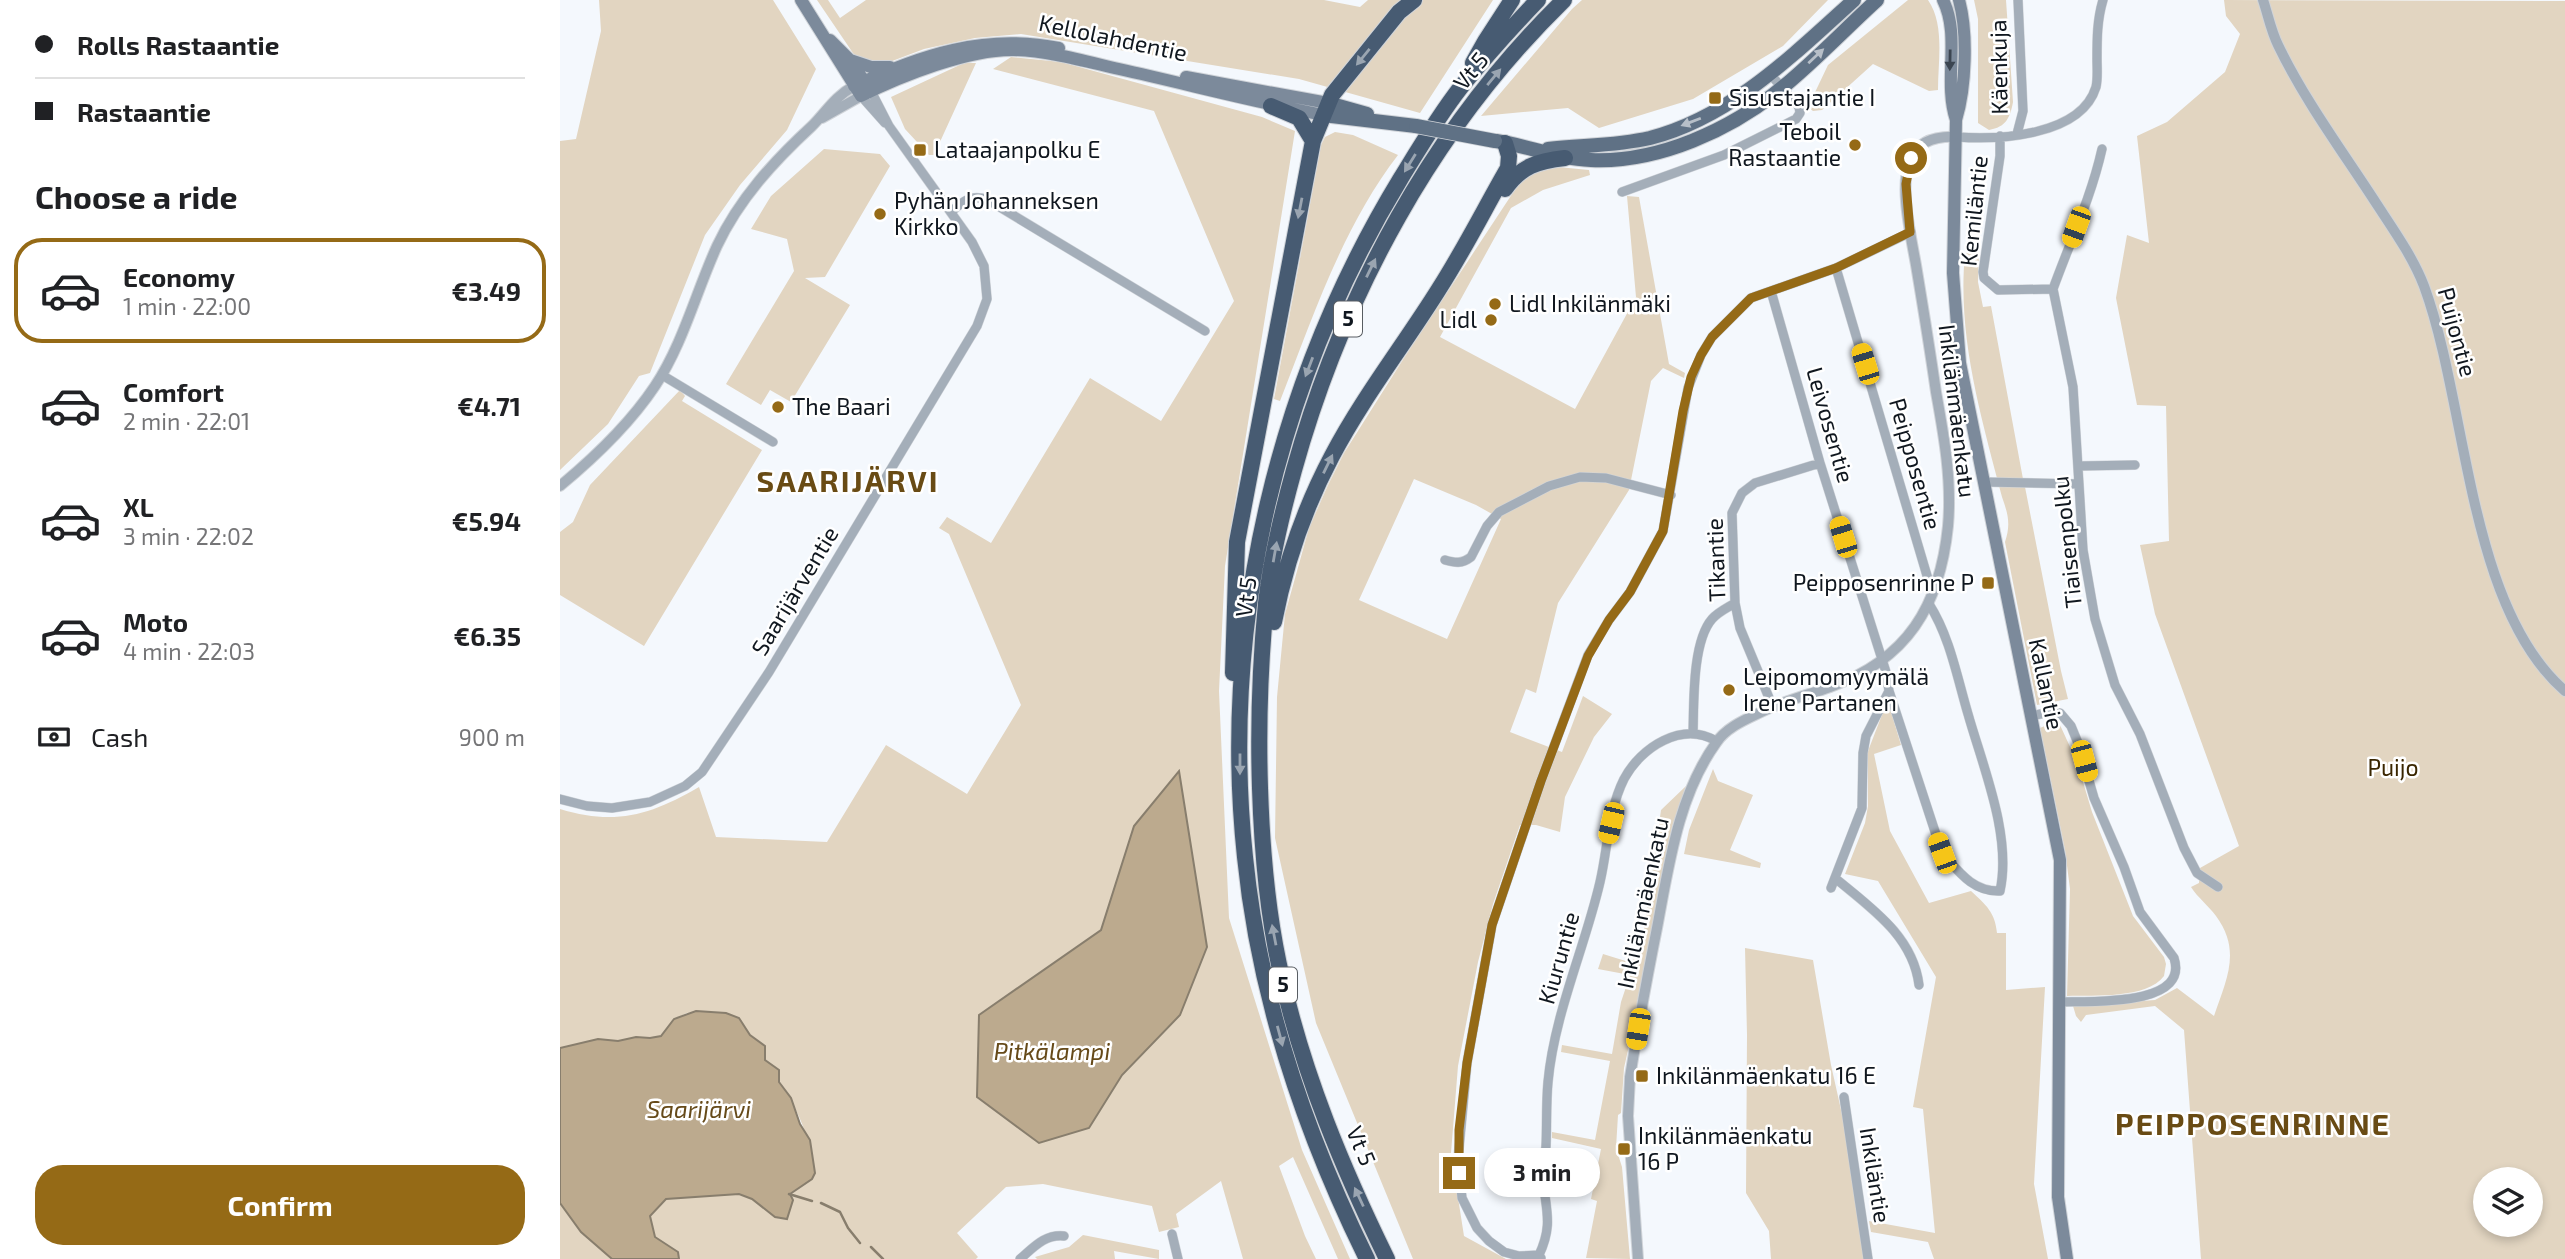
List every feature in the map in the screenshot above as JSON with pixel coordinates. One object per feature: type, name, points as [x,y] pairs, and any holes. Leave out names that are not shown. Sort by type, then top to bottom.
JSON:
[{"type":"highway","points":[[1239,695],[1233,670],[1237,542],[1313,141],[1325,109],[1399,12],[1414,0]]},
{"type":"highway","points":[[1461,86],[1512,0]]},
{"type":"highway","name":"Vt 5","points":[[1367,1259],[1340,1203],[1313,1135],[1280,1037],[1267,983],[1245,858],[1240,800],[1239,695],[1253,576],[1266,508],[1286,433],[1328,318],[1352,266],[1415,155],[1461,86],[1538,0]]},
{"type":"highway","name":"Vt 5","points":[[1387,1259],[1324,1116],[1305,1062],[1282,979],[1266,894],[1258,730],[1266,601],[1282,512],[1303,438],[1332,353],[1376,259],[1431,164],[1474,102],[1538,25],[1563,0]]},
{"type":"highway","points":[[1271,106],[1299,118],[1313,141]]},
{"type":"highway","points":[[1260,693],[1278,600],[1309,505],[1345,435],[1441,287],[1508,168],[1509,156],[1500,142]]},
{"type":"highway","points":[[1441,287],[1513,177],[1530,165],[1565,158]]},
{"type":"main road","points":[[801,0],[862,88]]},
{"type":"main road","name":"Kellolahdentie","points":[[1543,150],[1591,148],[1651,138],[1705,116],[1770,75],[1854,0]]},
{"type":"main road","name":"Kellolahdentie","points":[[862,88],[894,67],[922,57],[967,46],[1002,42],[1039,44],[1325,109],[1543,150],[1565,158],[1616,160],[1681,146],[1725,126],[1782,88],[1878,0]]},
{"type":"main road","name":"Kallantie","points":[[1943,0],[1951,23],[1950,101],[1956,120],[1953,273],[1960,363],[2060,860],[2058,1197],[2067,1259]]},
{"type":"main road","name":"Kallantie","points":[[1956,120],[1962,101],[1963,16],[1959,0]]},
{"type":"main road","points":[[824,36],[850,60],[862,88]]},
{"type":"main road","name":"Kellolahdentie","points":[[862,88],[970,55],[1013,50],[1063,57],[1271,106],[1325,109]]},
{"type":"main road","points":[[850,60],[871,67],[894,67]]},
{"type":"street","name":"Käenkuja","points":[[2017,134],[2023,111],[2018,0]]},
{"type":"street","points":[[1956,137],[2017,134],[2049,129],[2067,121],[2090,98],[2096,86],[2097,32],[2103,0]]},
{"type":"street","name":"Puijontie","points":[[2263,0],[2277,43],[2298,82],[2399,238],[2423,284],[2440,340],[2480,524],[2504,603],[2549,678],[2565,691]]},
{"type":"street","points":[[1622,192],[1724,155],[1796,119],[1800,107],[1770,75]]},
{"type":"street","name":"Kellolahdentie","points":[[560,486],[626,424],[662,374],[718,244],[736,211],[760,178],[836,98],[862,88]]},
{"type":"street","name":"Saarijärventie","points":[[560,799],[587,806],[612,808],[650,802],[685,786],[713,759],[769,672],[977,326],[987,299],[984,266],[972,242],[862,88]]},
{"type":"street","name":"Kemiläntie","points":[[2000,136],[2000,156],[1984,278],[1998,290],[2053,289]]},
{"type":"street","name":"Inkilänmäenkatu","points":[[1638,1259],[1628,1116],[1630,1077],[1675,833],[1699,771],[1716,741],[1741,722],[1773,705],[1832,687],[1882,662],[1904,642],[1929,604],[1934,590],[1945,543],[1949,493],[1941,420],[1910,232],[1906,184],[1911,158],[1918,146],[1934,138],[1956,137]]},
{"type":"street","points":[[2053,289],[2091,193],[2102,149]]},
{"type":"street","points":[[951,212],[967,198],[978,196],[988,200],[1205,331]]},
{"type":"street","points":[[1540,1257],[1504,1252],[1489,1241],[1468,1214],[1459,1188],[1459,1130],[1472,1029],[1492,925],[1541,781],[1588,656],[1609,620],[1630,592],[1663,531],[1685,399],[1691,377],[1712,337],[1744,303],[1836,268],[1910,232]]},
{"type":"street","name":"Peipposentie","points":[[1836,268],[1924,568],[1934,590]]},
{"type":"street","name":"Tiaisenpolku","points":[[2053,289],[2073,387],[2083,550],[2095,620],[2115,685],[2140,734],[2184,848],[2197,873],[2218,887]]},
{"type":"street","name":"Leivosentie","points":[[1771,291],[1820,463],[1888,679],[1889,691],[1942,853],[1973,885],[1980,889],[2000,891],[2003,871],[1998,818],[1945,636],[1929,604]]},
{"type":"street","points":[[662,374],[772,442]]},
{"type":"street","name":"Tikantie","points":[[1773,705],[1740,628],[1735,603],[1732,513],[1737,500],[1755,483],[1820,463]]},
{"type":"street","points":[[2079,466],[2136,465]]},
{"type":"street","points":[[1445,560],[1460,563],[1471,557],[1487,526],[1499,512],[1549,486],[1574,478],[1606,478],[1671,495]]},
{"type":"street","points":[[1984,482],[2079,484]]},
{"type":"street","points":[[1716,741],[1693,734],[1700,645],[1712,620],[1735,603]]},
{"type":"street","points":[[1831,888],[1862,808],[1866,736],[1889,691]]},
{"type":"street","points":[[2031,716],[2060,713],[2071,726],[2094,798],[2140,912],[2174,958],[2176,966],[2170,985],[2149,995],[2060,1002]]},
{"type":"street","name":"Kiuruntie","points":[[1540,1257],[1549,1212],[1544,1178],[1548,1080],[1572,978],[1601,879],[1620,791],[1632,767],[1651,748],[1674,736],[1693,734]]},
{"type":"street","points":[[1835,878],[1886,922],[1907,946],[1919,985]]},
{"type":"street","name":"Inkiläntie","points":[[1844,1097],[1868,1259]]},
{"type":"street","points":[[1172,1234],[1178,1259]]},
{"type":"street","points":[[1020,1259],[1046,1238],[1064,1236]]},
{"type":"green space","points":[[599,0],[773,0],[816,69],[787,130],[740,185],[705,235],[650,373],[639,376],[608,424],[560,470],[560,141],[576,139],[601,31]]},
{"type":"green space","points":[[817,0],[828,0],[840,18],[866,0],[1324,0],[1360,7],[1368,0],[1493,0],[1420,113],[1299,79],[1021,34],[975,38],[924,49],[879,66],[857,59]]},
{"type":"green space","points":[[1582,0],[1828,0],[1783,46],[1693,99],[1599,128],[1568,108],[1481,116]]},
{"type":"green space","points":[[1908,0],[1928,0],[1937,20],[1938,90],[1929,91],[1873,64],[1822,110],[1813,111],[1808,107],[1828,65]]},
{"type":"green space","points":[[1974,0],[2006,0],[2013,102],[2006,121],[2000,127],[1989,130],[1978,123],[1978,19]]},
{"type":"green space","name":"Puijo","points":[[2224,0],[2565,1],[2565,1259],[2201,1259],[2184,1030],[2155,1006],[2086,1015],[2081,1022],[2073,1006],[2155,1000],[2177,988],[2214,1016],[2227,978],[2230,954],[2224,929],[2191,887],[2199,883],[2200,868],[2239,846],[2155,614],[2140,545],[2169,541],[2166,406],[2137,405],[2116,298],[2127,235],[2149,243],[2137,136],[2167,122],[2225,72],[2240,34],[2226,16]]},
{"type":"green space","points":[[1011,57],[1061,62],[1262,117],[1295,131],[1225,566],[1219,691],[1229,918],[1302,1150],[1350,1259],[1338,1259],[1293,1157],[1279,1166],[1316,1259],[1243,1259],[1221,1181],[1176,1214],[1179,1227],[1159,1232],[1152,1206],[1043,1184],[1006,1187],[957,1233],[978,1257],[976,1259],[679,1259],[677,1252],[655,1237],[650,1216],[666,1199],[708,1194],[740,1195],[753,1200],[780,1219],[790,1211],[789,1194],[812,1179],[815,1173],[814,1162],[807,1138],[792,1101],[779,1082],[779,1070],[765,1060],[765,1046],[750,1035],[739,1018],[726,1013],[687,1013],[674,1019],[661,1036],[618,1041],[598,1039],[560,1048],[560,809],[598,817],[632,815],[665,805],[699,787],[716,837],[827,842],[886,745],[967,794],[1021,705],[949,534],[939,528],[947,517],[991,543],[1090,378],[1161,421],[1234,301],[1154,111],[993,69]],"holes":[[[1179,771],[1207,947],[1180,1015],[1122,1075],[1089,1128],[979,1015],[1101,930],[1134,826]]]},
{"type":"green space","points":[[964,63],[976,63],[934,155],[929,155],[905,129],[891,97]]},
{"type":"green space","points":[[1335,132],[1353,135],[1398,155],[1361,212],[1330,274],[1280,401],[1274,399],[1321,145],[1325,137]]},
{"type":"green space","points":[[824,149],[880,154],[890,166],[825,277],[805,278],[850,305],[791,402],[770,390],[761,405],[726,384],[794,271],[787,239],[751,229],[771,196]]},
{"type":"green space","points":[[1558,167],[1589,170],[1590,175],[1543,190],[1511,208],[1440,337],[1575,409],[1636,297],[1627,196],[1639,197],[1669,364],[1685,373],[1684,378],[1663,368],[1651,381],[1629,490],[1558,603],[1536,693],[1526,689],[1510,732],[1562,752],[1583,696],[1612,714],[1594,737],[1565,797],[1560,832],[1536,825],[1520,825],[1493,904],[1478,962],[1458,1066],[1451,1153],[1464,1236],[1506,1259],[1413,1259],[1316,1023],[1275,838],[1277,697],[1285,614],[1309,528],[1344,453],[1520,182],[1533,173]],"holes":[[[1414,479],[1476,505],[1501,519],[1447,639],[1359,600]]]},
{"type":"green space","points":[[1979,251],[1978,282],[1983,307],[1991,306],[2023,479],[2075,479],[2075,487],[2025,487],[2068,699],[2037,705],[2005,542],[2008,530],[2007,514],[1979,406],[1964,315],[1965,253]]},
{"type":"green space","points":[[680,390],[685,396],[682,401],[762,450],[644,646],[560,595],[560,532],[573,522],[590,485]]},
{"type":"green space","points":[[1889,705],[1901,745],[1874,754],[1890,831],[1929,903],[1971,891],[1992,914],[1997,933],[2006,933],[2006,990],[2045,987],[2034,1184],[2048,1259],[1934,1259],[1928,1242],[1871,1232],[1869,1221],[1935,1233],[1923,1109],[1913,1107],[1936,977],[1878,881],[1845,874],[1865,823],[1868,806],[1868,751],[1885,707]]},
{"type":"green space","points":[[2052,723],[2060,725],[2077,762],[2092,812],[2133,916],[2164,957],[2164,976],[2145,989],[2119,994],[2067,996],[2070,889],[2065,850],[2040,728]]},
{"type":"green space","points":[[1713,769],[1718,781],[1753,795],[1730,850],[1761,863],[1760,868],[1684,854],[1689,830]]},
{"type":"green space","points":[[1686,786],[1672,827],[1624,1068],[1621,1113],[1618,1115],[1616,1148],[1622,1167],[1630,1259],[1586,1258],[1597,1201],[1591,1199],[1601,1149],[1552,1138],[1552,1132],[1595,1140],[1610,1061],[1561,1052],[1562,1045],[1612,1054],[1621,1002],[1630,975],[1598,969],[1603,954],[1632,963],[1644,929],[1661,810]]},
{"type":"green space","points":[[1745,948],[1813,960],[1831,1065],[1856,1177],[1865,1259],[1771,1259],[1769,1231],[1746,1193]]},
{"type":"green space","points":[[560,1203],[581,1232],[612,1259],[560,1259]]},
{"type":"green space","points":[[1083,1235],[1159,1250],[1159,1259],[1114,1251],[1115,1259],[1035,1257],[1069,1247]]},
{"type":"water","name":"Pitkälampi","points":[[1179,771],[1207,947],[1180,1015],[1122,1075],[1089,1128],[1039,1143],[977,1097],[979,1015],[1101,930],[1134,826]]},
{"type":"water","name":"Saarijärvi","points":[[696,1011],[726,1013],[739,1018],[750,1035],[765,1046],[765,1060],[779,1070],[779,1082],[791,1098],[800,1124],[810,1140],[815,1173],[812,1179],[790,1194],[793,1200],[787,1219],[775,1217],[752,1199],[739,1194],[666,1199],[650,1216],[655,1237],[678,1252],[679,1259],[612,1259],[581,1232],[560,1203],[560,1048],[598,1039],[618,1041],[661,1036],[674,1019]]},
{"type":"waterway","points":[[789,1194],[812,1201]]},
{"type":"waterway","points":[[821,1203],[840,1212],[860,1243]]},
{"type":"waterway","points":[[871,1247],[883,1259]]},
{"type":"place","name":"Sisustajantie I","points":[[1715,98]]},
{"type":"place","name":"Teboil Rastaantie","points":[[1855,145]]},
{"type":"place","name":"Lataajanpolku E","points":[[920,150]]},
{"type":"place","name":"Pyhän Johanneksen Kirkko","points":[[880,214]]},
{"type":"place","name":"Lidl Inkilänmäki","points":[[1495,304]]},
{"type":"place","name":"Lidl","points":[[1491,320]]},
{"type":"place","name":"The Baari","points":[[778,407]]},
{"type":"place","name":"Peipposenrinne P","points":[[1988,583]]},
{"type":"place","name":"Leipomomyymälä Irene Partanen","points":[[1729,690]]},
{"type":"place","name":"Inkilänmäenkatu 16 E","points":[[1642,1076]]},
{"type":"place","name":"Inkilänmäenkatu 16 P","points":[[1624,1149]]},
{"type":"district","name":"SAARIJÄRVI","points":[[848,482]]},
{"type":"district","name":"PEIPPOSENRINNE","points":[[2253,1125]]},
{"type":"route","points":[[1459,1173],[1459,1130],[1467,1063],[1492,925],[1541,781],[1588,656],[1609,620],[1630,592],[1663,531],[1691,377],[1712,337],[1751,298],[1836,268],[1910,232],[1906,173],[1911,158]]}]
